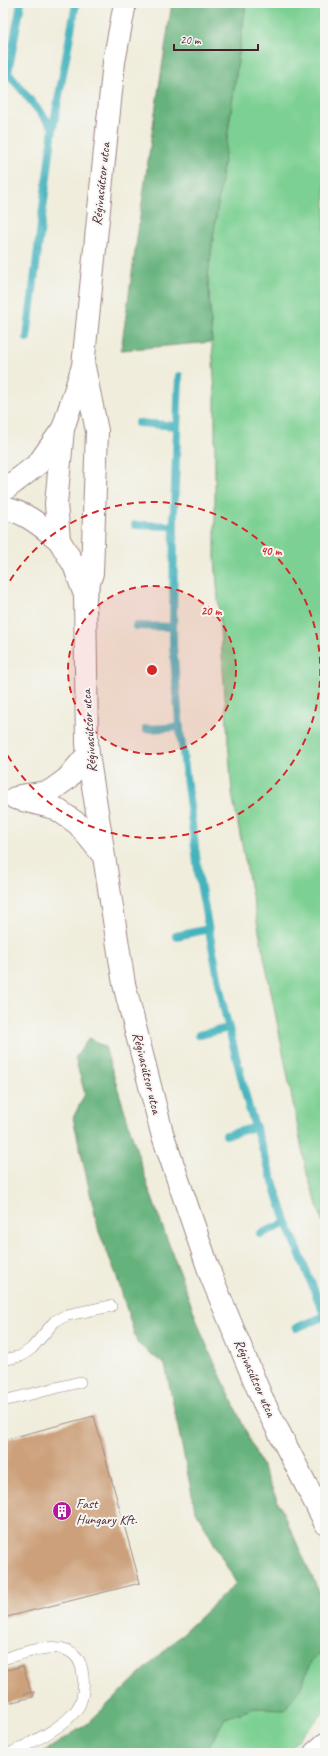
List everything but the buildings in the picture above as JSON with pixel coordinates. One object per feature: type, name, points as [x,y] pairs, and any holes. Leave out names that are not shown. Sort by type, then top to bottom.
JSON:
[{"type":"main road","name":"Régivasútsor utca","points":[[125,3],[114,62],[83,366],[63,429],[56,504],[59,540],[74,566],[84,595],[88,754],[124,984],[162,1133],[211,1276],[257,1386],[325,1522]]},
{"type":"main road","name":"Régivasútsor utca","points":[[83,366],[97,431],[92,573],[84,595]]},
{"type":"main road","points":[[3,491],[38,464],[63,429]]},
{"type":"main road","points":[[3,508],[31,517],[59,540]]},
{"type":"main road","points":[[9,798],[49,792],[67,779],[88,754]]},
{"type":"main road","points":[[9,798],[55,808],[78,824],[104,856]]},
{"type":"main road","points":[[315,1753],[325,1744]]},
{"type":"lane","points":[[3,1360],[21,1356],[32,1348],[55,1321],[67,1315],[111,1306]]},
{"type":"lane","points":[[3,1401],[80,1382]]},
{"type":"lane","points":[[3,1659],[47,1647],[62,1648],[70,1651],[78,1659],[83,1672],[84,1686],[82,1699],[77,1708],[58,1726],[11,1753]]},
{"type":"green space","points":[[172,3],[246,3],[208,275],[212,342],[121,350],[154,119]]},
{"type":"green space","points":[[246,3],[325,3],[325,1229],[307,1174],[232,794],[215,557],[215,395],[208,275]]},
{"type":"green space","points":[[89,1038],[105,1047],[148,1187],[203,1337],[325,1605],[325,1649],[311,1661],[300,1689],[285,1709],[255,1708],[225,1718],[205,1753],[42,1753],[87,1724],[236,1583],[195,1509],[165,1365],[137,1343],[116,1274],[99,1232],[73,1118],[85,1094],[75,1058]]},
{"type":"green space","points":[[325,1649],[325,1711],[286,1753],[205,1753],[225,1718],[255,1708],[285,1708],[300,1689],[311,1661]]},
{"type":"waterway","points":[[8,73],[21,3]]},
{"type":"waterway","points":[[27,338],[53,128],[76,3]]},
{"type":"waterway","points":[[3,73],[8,73],[53,128]]},
{"type":"waterway","points":[[179,376],[174,512],[173,645],[179,722],[199,878],[224,1009],[249,1108],[284,1215],[325,1317]]},
{"type":"waterway","points":[[138,423],[177,426]]},
{"type":"waterway","points":[[135,525],[173,526]]},
{"type":"waterway","points":[[136,626],[173,627]]},
{"type":"waterway","points":[[146,729],[180,727]]},
{"type":"waterway","points":[[176,936],[209,929]]},
{"type":"waterway","points":[[199,1035],[229,1028]]},
{"type":"waterway","points":[[226,1135],[256,1127]]},
{"type":"waterway","points":[[260,1234],[287,1223]]},
{"type":"waterway","points":[[296,1328],[325,1316]]},
{"type":"place","name":"Fast Hungary Kft.","points":[[62,1511]]}]
